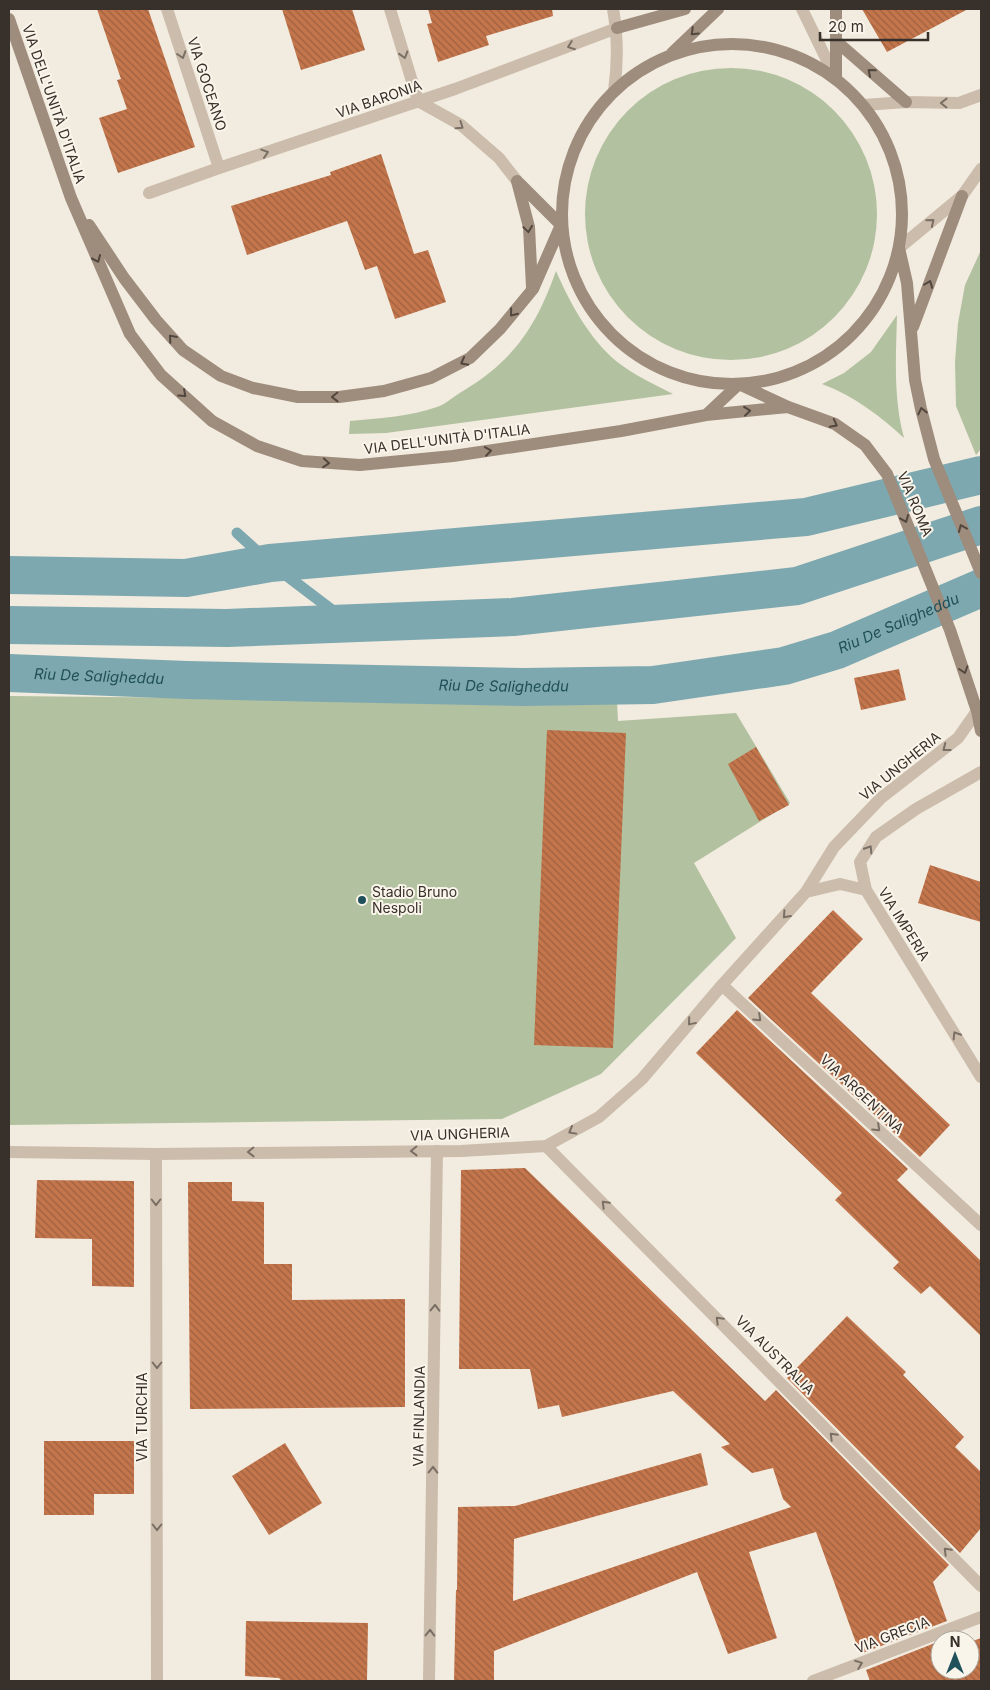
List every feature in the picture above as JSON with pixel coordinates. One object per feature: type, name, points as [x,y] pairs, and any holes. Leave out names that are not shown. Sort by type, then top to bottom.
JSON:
[{"type":"main road","points":[[617,28],[684,9]]},
{"type":"main road","points":[[671,55],[718,9]]},
{"type":"main road","points":[[836,9],[836,79]]},
{"type":"main road","name":"VIA DELL'UNITÀ D'ITALIA","points":[[9,19],[71,198],[130,334],[161,375],[212,420],[257,446],[302,460],[360,465],[453,456],[621,431],[706,415],[788,407]]},
{"type":"main road","points":[[836,41],[906,102]]},
{"type":"main road","points":[[739,44],[774,49],[806,61],[836,79],[864,105],[884,137],[898,173],[903,210],[899,248],[888,284],[868,317],[843,344],[812,365],[776,379],[739,384],[695,380],[678,375],[653,366],[618,341],[589,308],[570,268],[561,225],[565,176],[579,139],[583,130],[614,91],[640,70],[671,55],[705,46],[739,44]]},
{"type":"main road","points":[[517,181],[561,225]]},
{"type":"main road","points":[[517,181],[529,227],[532,289]]},
{"type":"main road","points":[[912,329],[962,196]]},
{"type":"main road","name":"VIA DELL'UNITÀ D'ITALIA","points":[[71,198],[124,278],[182,350],[222,376],[253,388],[298,397],[339,397],[384,391],[431,378],[470,358],[500,329],[532,289],[561,225]]},
{"type":"main road","points":[[899,248],[908,283],[915,380],[934,459],[981,573]]},
{"type":"main road","points":[[706,415],[739,384]]},
{"type":"main road","name":"VIA ROMA","points":[[739,384],[788,407],[835,424],[865,445],[887,474],[950,630],[977,711],[981,732]]},
{"type":"main road","points":[[977,711],[981,694]]},
{"type":"street","name":"VIA GOCEANO","points":[[167,9],[219,168]]},
{"type":"street","points":[[390,9],[418,101],[460,125],[499,158],[517,181]]},
{"type":"street","points":[[613,9],[617,28],[618,64],[614,91]]},
{"type":"street","points":[[802,9],[836,79]]},
{"type":"street","name":"VIA BARONIA","points":[[150,193],[455,89],[617,28]]},
{"type":"street","points":[[864,105],[906,102],[959,103],[981,95]]},
{"type":"street","points":[[899,248],[962,196],[981,169]]},
{"type":"street","name":"VIA UNGHERIA","points":[[9,1152],[156,1154],[438,1150],[546,1146],[599,1116],[642,1079],[722,985],[806,892],[834,847],[881,798],[958,738],[977,711]]},
{"type":"street","name":"VIA IMPERIA","points":[[981,772],[916,808],[876,837],[860,862],[866,890],[981,1077]]},
{"type":"street","points":[[806,892],[840,884],[866,890]]},
{"type":"street","name":"VIA ARGENTINA","points":[[722,985],[981,1225]]},
{"type":"street","name":"VIA AUSTRALIA","points":[[546,1146],[981,1586]]},
{"type":"street","name":"VIA FINLANDIA","points":[[429,1681],[438,1150]]},
{"type":"street","name":"VIA TURCHIA","points":[[156,1154],[157,1681]]},
{"type":"street","name":"VIA GRECIA","points":[[813,1681],[981,1617]]},
{"type":"green space","points":[[731,68],[773,74],[800,85],[824,101],[844,121],[860,145],[871,172],[877,214],[871,256],[860,283],[844,307],[824,327],[800,343],[773,354],[731,360],[689,354],[662,343],[638,327],[618,307],[602,283],[591,256],[585,214],[591,172],[602,145],[618,121],[638,101],[662,85],[689,74]]},
{"type":"green space","points":[[981,250],[981,449],[976,455],[956,406],[955,362],[958,323],[965,285]]},
{"type":"green space","points":[[556,271],[581,319],[606,352],[630,371],[673,394],[386,433],[349,434],[350,421],[405,415],[437,407],[481,379],[510,354],[521,340],[540,309]]},
{"type":"green space","points":[[897,315],[897,392],[900,423],[904,438],[866,407],[845,394],[822,384],[844,373],[871,352]]},
{"type":"green space","name":"Stadio Bruno Nespoli","points":[[9,696],[617,702],[618,721],[736,713],[790,803],[694,863],[736,938],[601,1074],[502,1119],[9,1125]]},
{"type":"building","points":[[97,9],[148,9],[195,147],[118,173],[99,118],[127,109],[117,80],[121,79]]},
{"type":"building","points":[[282,9],[352,9],[365,50],[301,70]]},
{"type":"building","points":[[428,9],[552,9],[553,16],[486,36],[489,45],[438,62],[427,24],[432,23]]},
{"type":"building","points":[[862,9],[968,9],[887,52]]},
{"type":"building","points":[[381,154],[414,254],[428,250],[446,302],[395,319],[377,266],[365,270],[347,221],[247,255],[231,206],[331,175],[330,172]]},
{"type":"building","points":[[899,669],[906,700],[861,710],[854,678]]},
{"type":"building","points":[[547,730],[626,733],[613,1048],[534,1045]]},
{"type":"building","points":[[756,747],[789,805],[759,821],[728,764]]},
{"type":"building","points":[[930,865],[981,882],[981,922],[918,903]]},
{"type":"building","points":[[833,910],[863,939],[811,993],[950,1125],[920,1157],[748,998]]},
{"type":"building","points":[[737,1010],[908,1169],[897,1180],[981,1261],[981,1336],[930,1286],[921,1294],[893,1268],[899,1262],[835,1200],[842,1193],[696,1053]]},
{"type":"building","points":[[525,1168],[765,1401],[776,1390],[949,1565],[933,1582],[947,1621],[860,1654],[816,1532],[749,1552],[777,1638],[728,1654],[697,1572],[494,1651],[494,1681],[454,1681],[458,1507],[515,1506],[701,1453],[708,1485],[514,1539],[513,1601],[791,1507],[783,1499],[773,1468],[752,1473],[721,1447],[730,1444],[673,1391],[562,1417],[559,1405],[538,1409],[530,1369],[459,1369],[461,1170]]},
{"type":"building","points":[[37,1180],[134,1181],[134,1287],[92,1286],[92,1239],[35,1238]]},
{"type":"building","points":[[188,1182],[232,1182],[232,1201],[264,1202],[264,1264],[292,1264],[292,1300],[405,1299],[405,1407],[190,1409]]},
{"type":"building","points":[[847,1316],[906,1372],[903,1375],[964,1437],[955,1447],[981,1472],[981,1528],[960,1553],[787,1378]]},
{"type":"building","points":[[44,1441],[134,1441],[134,1494],[94,1494],[94,1515],[44,1515]]},
{"type":"building","points":[[285,1443],[322,1503],[269,1535],[232,1476]]},
{"type":"building","points":[[246,1621],[368,1623],[367,1681],[282,1681],[279,1678],[245,1676]]},
{"type":"building","points":[[980,1638],[981,1681],[870,1681],[866,1670],[930,1645],[930,1680],[980,1680]]},
{"type":"waterway","name":"Riu De Saligheddu","points":[[9,575],[186,578],[270,563],[806,517],[981,475]]},
{"type":"waterway","name":"Riu De Saligheddu","points":[[9,625],[227,628],[513,617],[797,586],[981,525]]},
{"type":"waterway","points":[[237,533],[270,563],[349,623]]},
{"type":"waterway","name":"Riu De Saligheddu","points":[[9,673],[187,680],[524,687],[653,685],[784,666],[837,650],[981,588]]},
{"type":"place","name":"Stadio Bruno Nespoli","points":[[362,900]]}]
